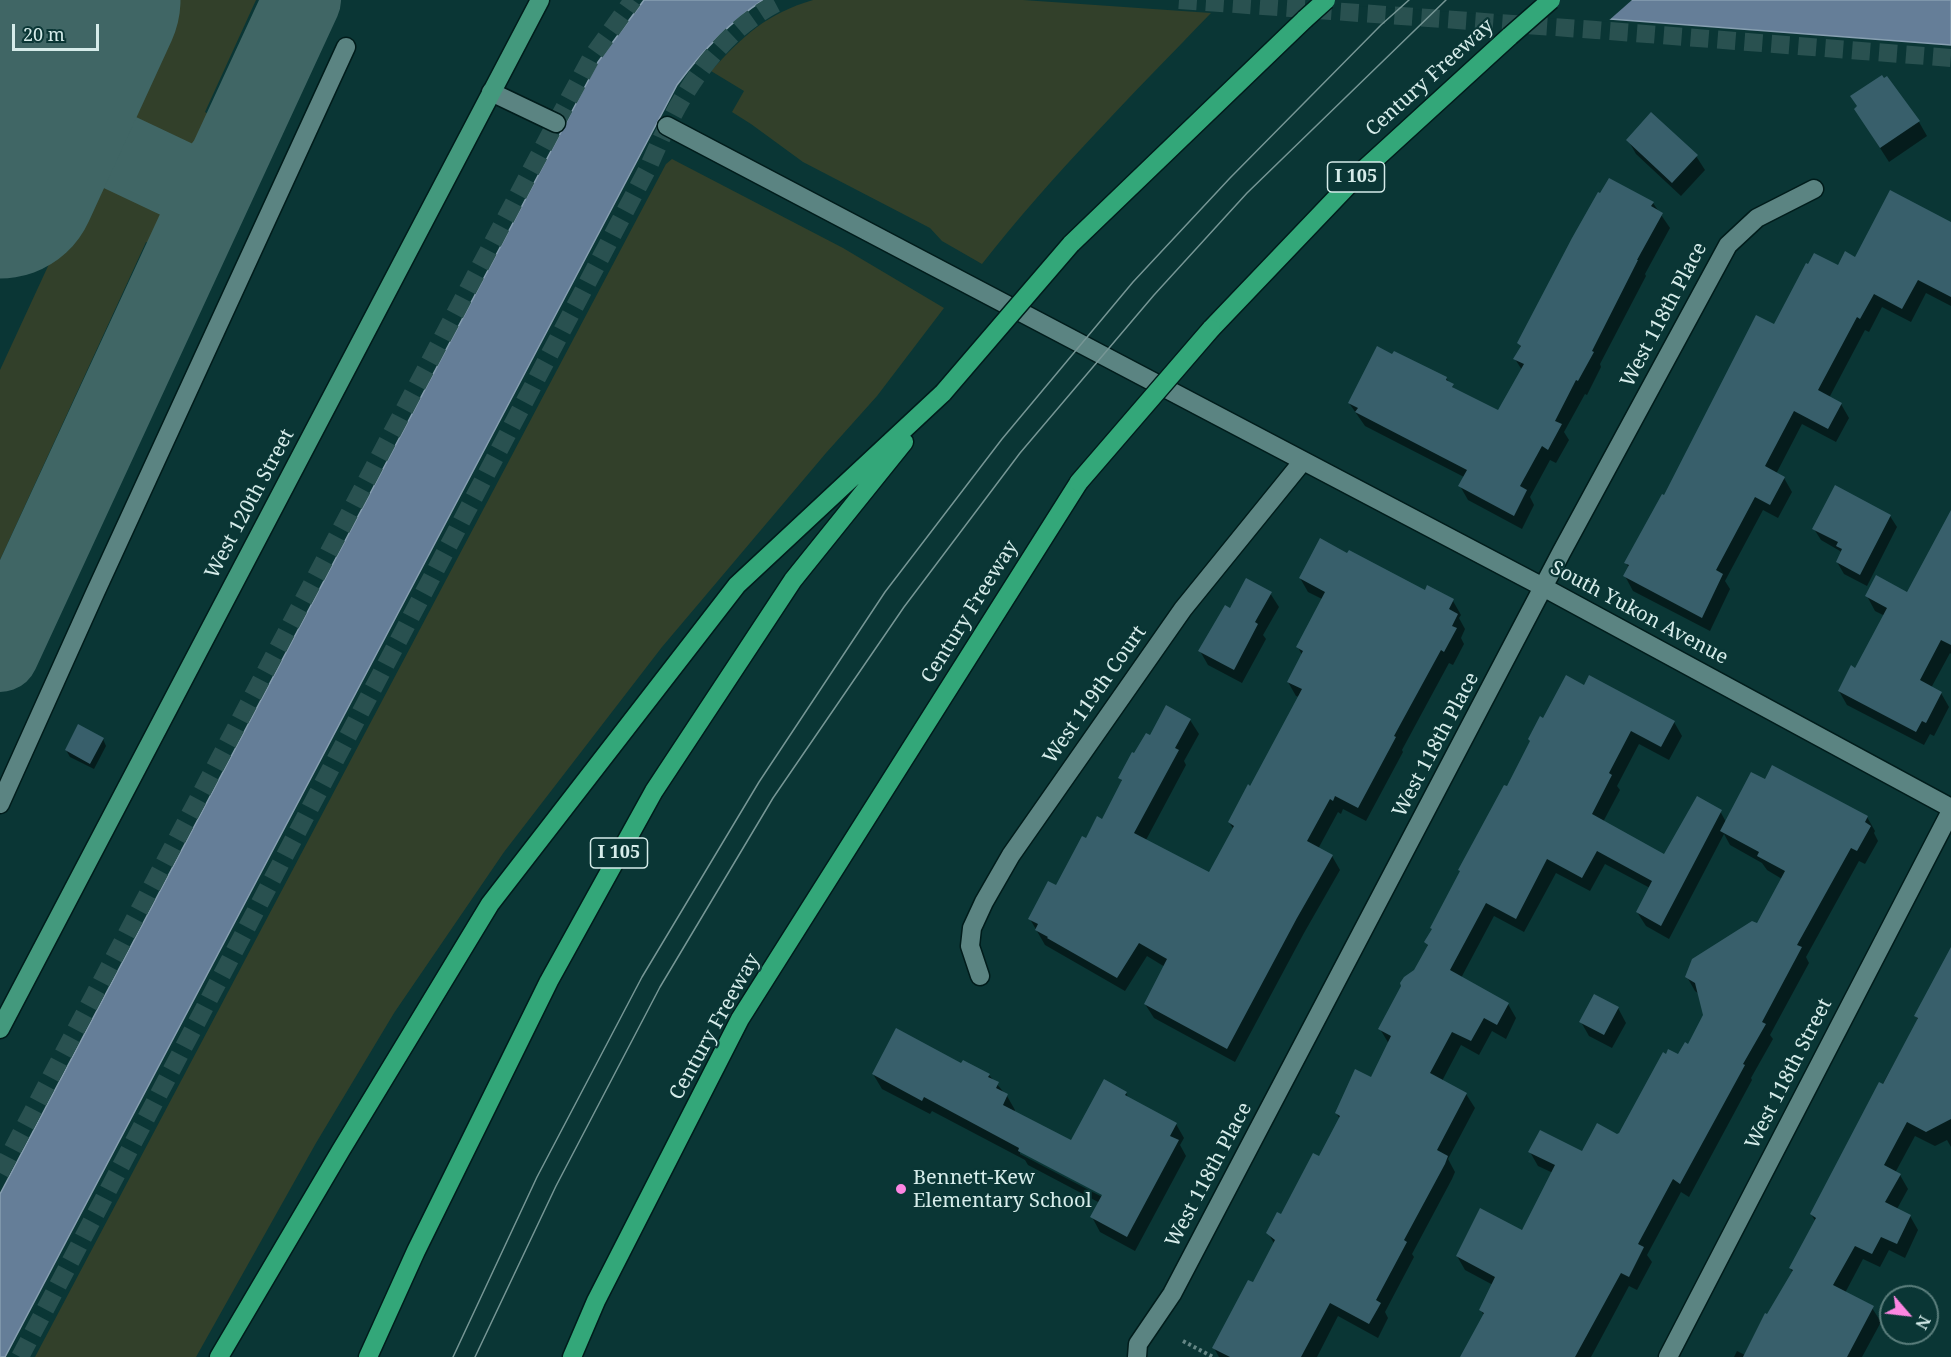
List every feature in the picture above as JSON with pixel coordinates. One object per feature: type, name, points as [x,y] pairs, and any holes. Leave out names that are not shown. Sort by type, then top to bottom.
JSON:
[{"type":"highway","name":"I 105","points":[[368,1357],[549,981],[654,791],[793,580],[943,393],[1071,244],[1326,0]]},
{"type":"highway","name":"Century Freeway","points":[[572,1357],[596,1302],[741,1019],[1079,482],[1211,329],[1360,173],[1551,0]]},
{"type":"highway","points":[[219,1357],[490,904],[737,585],[943,393]]},
{"type":"main road","name":"West 120th Street","points":[[0,1029],[540,0]]},
{"type":"street","points":[[0,804],[346,47]]},
{"type":"street","points":[[491,92],[556,123]]},
{"type":"street","name":"South Yukon Avenue","points":[[667,126],[1543,587],[1951,810]]},
{"type":"street","name":"West 118th Place","points":[[1137,1357],[1138,1344],[1172,1294],[1543,587],[1728,245],[1757,218],[1814,189]]},
{"type":"street","name":"West 119th Court","points":[[980,976],[970,945],[972,928],[1011,855],[1183,609],[1303,461]]},
{"type":"street","name":"West 118th Street","points":[[1668,1357],[1951,810]]},
{"type":"path","points":[[1183,1341],[1213,1357]]},
{"type":"green space","points":[[171,0],[256,0],[205,112],[214,117],[199,140],[184,146],[153,140],[123,125],[115,115],[110,98],[114,90],[126,96]]},
{"type":"green space","points":[[813,0],[1023,0],[1211,13],[1064,167],[982,264],[942,241],[930,228],[803,162],[732,112],[744,91],[711,71],[757,27],[782,12]]},
{"type":"green space","points":[[672,159],[843,248],[944,308],[877,396],[662,647],[504,852],[394,1013],[316,1143],[196,1357],[35,1357],[666,164]]},
{"type":"green space","points":[[93,168],[129,182],[149,194],[160,207],[163,224],[156,247],[146,242],[0,560],[0,370],[80,197],[65,189],[70,181],[84,171]]},
{"type":"water","points":[[644,0],[763,0],[716,38],[677,85],[5,1357],[0,1357],[0,1194],[598,62]]},
{"type":"water","points":[[1310,0],[1951,0],[1951,45],[1610,19]]},
{"type":"pier","points":[[1307,0],[1632,0],[1607,22],[1310,3]]},
{"type":"building","points":[[1882,75],[1884,78],[1887,76],[1920,121],[1880,148],[1854,109],[1857,106],[1850,96]]},
{"type":"building","points":[[1651,112],[1698,155],[1672,183],[1626,140]]},
{"type":"building","points":[[1609,178],[1654,202],[1651,206],[1663,213],[1637,260],[1592,351],[1594,352],[1578,381],[1576,380],[1555,421],[1562,424],[1548,450],[1542,446],[1520,486],[1527,490],[1514,516],[1458,486],[1467,470],[1355,412],[1358,408],[1348,403],[1377,346],[1392,354],[1394,351],[1447,377],[1446,380],[1454,384],[1452,387],[1498,410],[1524,364],[1513,359],[1521,346],[1517,343],[1572,238],[1598,192],[1600,193]]},
{"type":"building","points":[[1890,190],[1951,222],[1951,297],[1918,280],[1902,309],[1874,294],[1860,319],[1857,317],[1818,390],[1842,403],[1828,429],[1794,411],[1765,466],[1785,477],[1770,505],[1755,497],[1716,570],[1723,574],[1702,618],[1623,576],[1629,565],[1624,563],[1662,494],[1664,495],[1756,315],[1774,324],[1806,263],[1808,264],[1814,253],[1838,265],[1845,251],[1855,257]]},
{"type":"building","points":[[1835,485],[1891,515],[1860,575],[1836,562],[1842,549],[1836,546],[1838,542],[1812,529]]},
{"type":"building","points":[[1951,510],[1951,645],[1941,640],[1920,680],[1942,692],[1926,723],[1922,721],[1916,732],[1838,691],[1851,665],[1855,668],[1887,608],[1865,596],[1876,575],[1907,592]]},
{"type":"building","points":[[1320,538],[1347,553],[1349,550],[1425,590],[1427,585],[1454,599],[1449,609],[1458,614],[1452,626],[1457,628],[1444,652],[1441,650],[1358,808],[1335,796],[1333,801],[1330,799],[1307,841],[1333,855],[1227,1049],[1144,1004],[1167,959],[1139,943],[1117,978],[1047,938],[1035,930],[1038,924],[1028,919],[1048,881],[1056,885],[1082,836],[1086,838],[1097,816],[1102,819],[1122,780],[1118,778],[1132,752],[1134,753],[1146,733],[1150,735],[1166,705],[1191,719],[1175,748],[1179,750],[1134,833],[1209,872],[1234,826],[1228,822],[1302,689],[1287,682],[1303,651],[1296,647],[1325,592],[1299,578]]},
{"type":"building","points":[[1246,578],[1272,592],[1255,622],[1258,624],[1234,670],[1198,651],[1225,605],[1230,608]]},
{"type":"building","points":[[1566,675],[1584,685],[1589,675],[1675,721],[1661,747],[1631,731],[1609,773],[1612,775],[1592,814],[1664,854],[1697,796],[1722,810],[1661,926],[1636,912],[1652,881],[1597,851],[1582,878],[1547,859],[1516,919],[1486,903],[1450,970],[1509,1003],[1497,1025],[1484,1018],[1471,1041],[1452,1032],[1430,1073],[1467,1093],[1437,1150],[1448,1156],[1445,1164],[1404,1240],[1407,1242],[1376,1300],[1381,1303],[1369,1324],[1330,1303],[1301,1357],[1230,1357],[1212,1348],[1248,1280],[1253,1282],[1275,1240],[1266,1233],[1277,1212],[1281,1214],[1313,1153],[1319,1156],[1340,1116],[1335,1113],[1355,1069],[1371,1077],[1391,1036],[1378,1029],[1401,986],[1400,983],[1414,970],[1428,945],[1424,942],[1460,871],[1458,870],[1504,785],[1507,786],[1540,716],[1543,718]]},
{"type":"building","points":[[78,724],[104,738],[90,764],[65,750]]},
{"type":"building","points":[[1772,765],[1868,816],[1865,822],[1871,826],[1857,851],[1851,848],[1797,945],[1802,947],[1762,1022],[1766,1024],[1680,1184],[1673,1179],[1638,1244],[1644,1247],[1629,1277],[1621,1273],[1575,1357],[1460,1357],[1484,1313],[1479,1310],[1495,1277],[1456,1256],[1480,1208],[1522,1230],[1555,1165],[1528,1152],[1540,1130],[1582,1151],[1597,1123],[1619,1133],[1663,1052],[1666,1054],[1668,1049],[1678,1054],[1685,1042],[1688,1044],[1703,1015],[1695,983],[1685,977],[1692,959],[1752,921],[1757,923],[1785,871],[1757,856],[1759,852],[1720,831],[1751,772],[1765,779]]},
{"type":"building","points":[[1951,947],[1951,1119],[1926,1132],[1907,1122],[1884,1165],[1901,1174],[1885,1202],[1911,1215],[1897,1244],[1881,1237],[1872,1254],[1855,1246],[1833,1285],[1874,1306],[1847,1357],[1743,1357],[1765,1313],[1767,1314],[1793,1270],[1789,1268],[1816,1218],[1810,1214],[1879,1082],[1883,1084],[1918,1018],[1914,1016]]},
{"type":"building","points":[[1594,994],[1619,1007],[1604,1035],[1579,1022]]},
{"type":"building","points":[[896,1028],[961,1063],[963,1060],[990,1074],[988,1077],[999,1082],[996,1088],[1008,1094],[1003,1105],[1071,1140],[1104,1079],[1127,1092],[1125,1095],[1177,1123],[1170,1136],[1179,1140],[1127,1237],[1090,1217],[1102,1195],[1018,1151],[1019,1148],[924,1097],[922,1101],[872,1074]]},
{"type":"taxiway","points":[[0,653],[302,0]]},
{"type":"taxiway","points":[[63,45],[55,68],[55,87],[67,114],[85,136],[186,182],[206,182],[216,175],[226,163]]},
{"type":"taxiway","points":[[4,172],[21,154],[39,141],[60,135],[85,136]]},
{"type":"runway","points":[[0,181],[83,0]]},
{"type":"tunnel","points":[[0,1173],[591,58],[633,0]]},
{"type":"tunnel","points":[[20,1357],[649,166],[672,117],[701,70],[718,49],[737,30],[783,0]]},
{"type":"tunnel","points":[[1179,0],[1951,58]]},
{"type":"tram line","points":[[453,1357],[537,1177],[642,977],[759,782],[885,592],[1002,439],[1133,282],[1230,178],[1381,25],[1409,0]]},
{"type":"tram line","points":[[475,1357],[556,1186],[660,987],[773,798],[904,607],[1020,453],[1154,295],[1247,193],[1446,0]]},
{"type":"place","name":"Bennett-Kew Elementary School","points":[[901,1189]]}]
